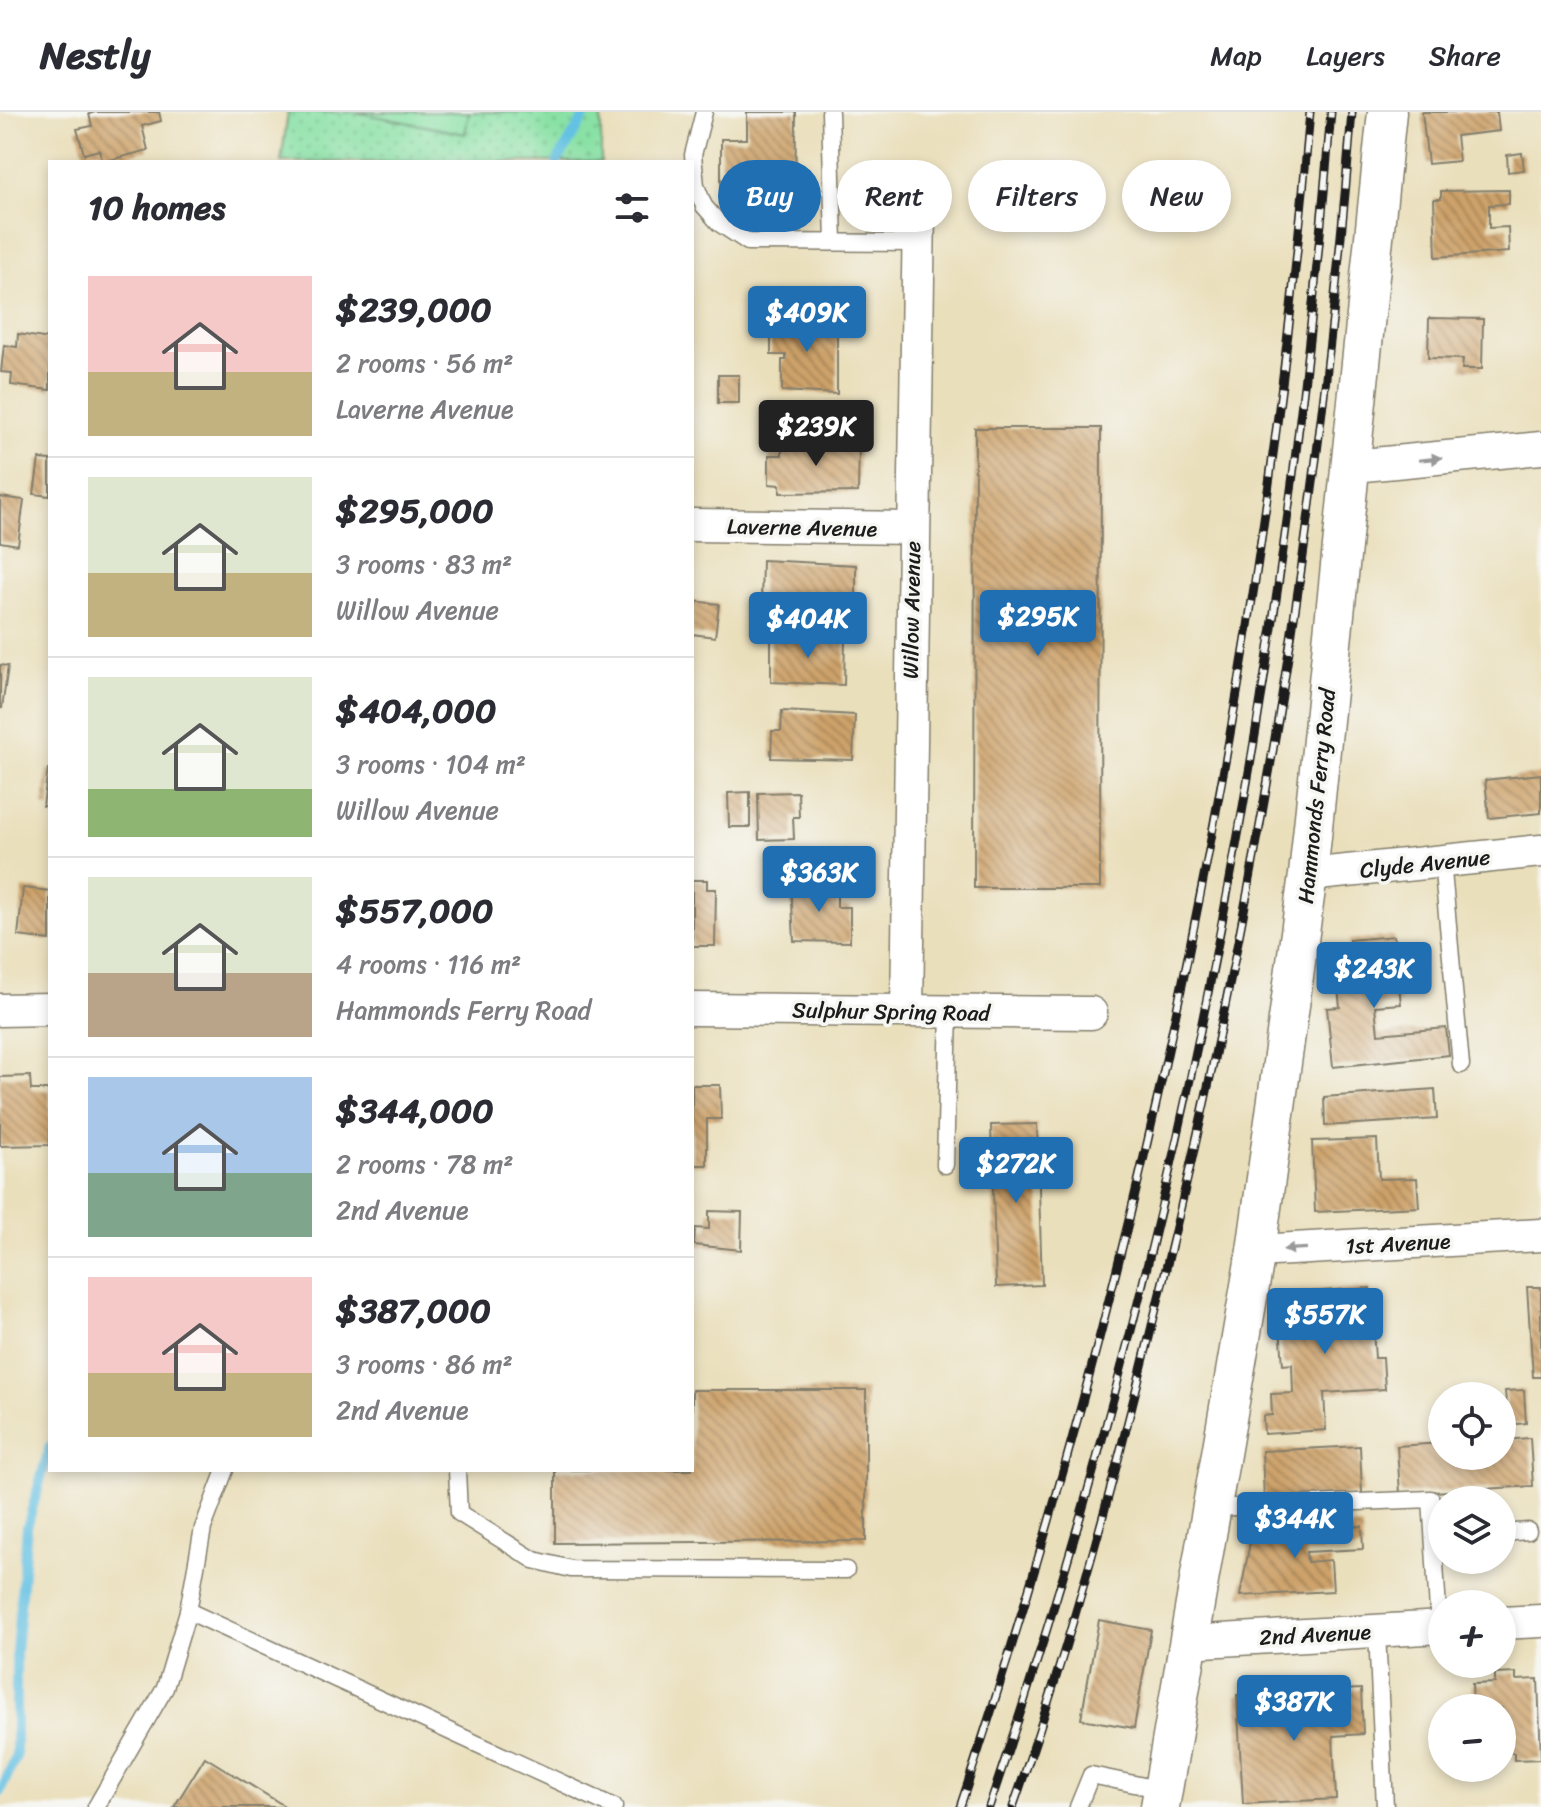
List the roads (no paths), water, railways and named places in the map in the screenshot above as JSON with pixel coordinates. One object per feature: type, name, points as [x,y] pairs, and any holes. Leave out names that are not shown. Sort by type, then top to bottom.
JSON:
[{"type":"street","name":"Hammonds Ferry Road","points":[[1162,1798],[1256,1251],[1308,875],[1353,466],[1387,112]]},
{"type":"street","name":"Willow Avenue","points":[[907,1011],[918,232]]},
{"type":"street","points":[[1353,466],[1541,448]]},
{"type":"street","name":"Laverne Avenue","points":[[694,525],[912,528]]},
{"type":"street","name":"Clyde Avenue","points":[[1308,875],[1541,851]]},
{"type":"street","points":[[0,1010],[48,1009]]},
{"type":"street","name":"Sulphur Spring Road","points":[[694,1009],[1091,1013]]},
{"type":"street","name":"1st Avenue","points":[[1256,1251],[1541,1235]]},
{"type":"street","points":[[1516,1622],[1541,1621]]},
{"type":"street","name":"2nd Avenue","points":[[1187,1642],[1428,1628]]},
{"type":"lane","points":[[693,160],[704,112]]},
{"type":"lane","points":[[830,112],[834,242]]},
{"type":"lane","points":[[694,165],[696,186],[704,206],[719,223],[748,242],[918,243]]},
{"type":"lane","points":[[1442,861],[1461,1065]]},
{"type":"lane","points":[[945,1165],[949,1011]]},
{"type":"lane","points":[[96,1807],[165,1688],[188,1611],[203,1528],[224,1472]]},
{"type":"lane","points":[[457,1472],[459,1513],[534,1560],[571,1569],[846,1570]]},
{"type":"lane","points":[[1210,1508],[1428,1499]]},
{"type":"lane","points":[[1516,1532],[1528,1531]]},
{"type":"lane","points":[[188,1611],[614,1807]]},
{"type":"lane","points":[[1377,1631],[1385,1807]]},
{"type":"lane","points":[[1078,1807],[1091,1775],[1162,1798]]},
{"type":"waterway","points":[[558,160],[587,112]]},
{"type":"waterway","points":[[0,1792],[16,1757],[16,1652],[27,1527],[48,1453]]},
{"type":"railway","points":[[960,1807],[1025,1602],[1084,1394],[1138,1183],[1185,970],[1226,755],[1261,541],[1289,326],[1310,112]]},
{"type":"railway","points":[[989,1807],[1055,1601],[1115,1393],[1167,1182],[1212,970],[1251,757],[1284,542],[1310,327],[1331,112]]},
{"type":"railway","points":[[1013,1807],[1054,1683],[1109,1495],[1192,1158],[1224,1010],[1253,861],[1302,563],[1322,413],[1352,112]]}]
